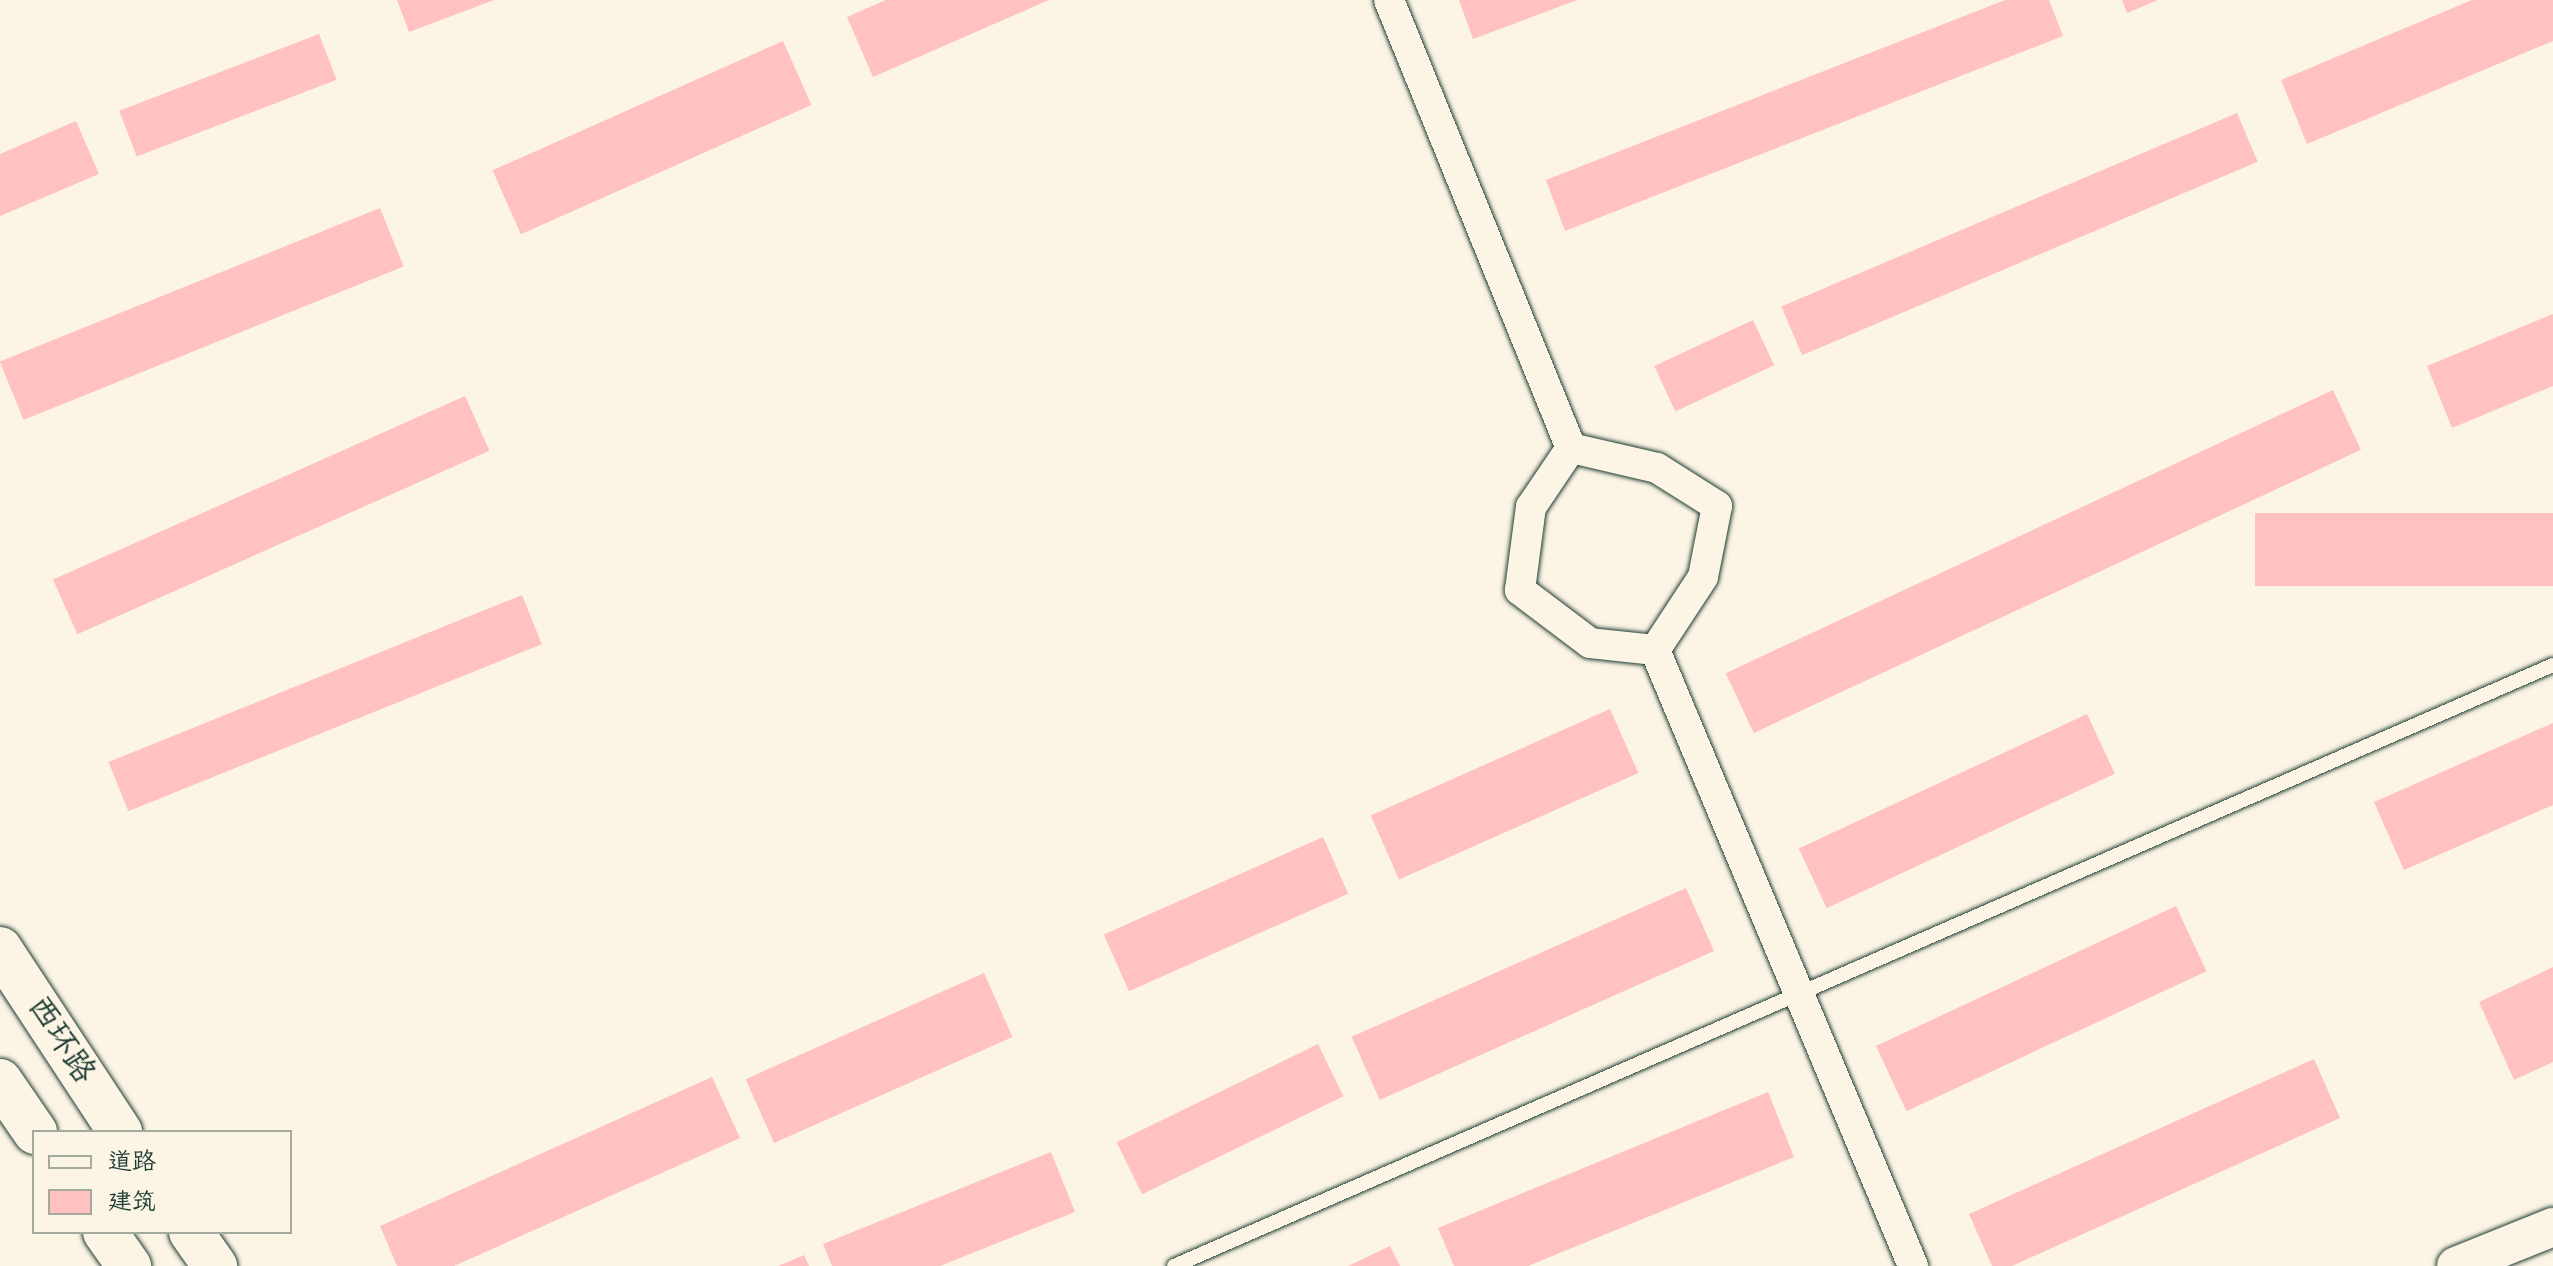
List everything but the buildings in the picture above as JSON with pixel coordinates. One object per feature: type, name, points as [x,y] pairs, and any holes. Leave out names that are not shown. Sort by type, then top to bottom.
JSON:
[{"type":"main road","name":"西环路","points":[[0,949],[119,1130]]},
{"type":"main road","points":[[0,1081],[34,1130]]},
{"type":"main road","points":[[106,1234],[129,1266]]},
{"type":"main road","points":[[192,1234],[215,1266]]},
{"type":"street","points":[[1389,0],[1571,448]]},
{"type":"street","points":[[1571,448],[1531,507],[1520,590],[1590,643],[1655,650]]},
{"type":"street","points":[[1571,448],[1657,468],[1717,506],[1703,577],[1655,650]]},
{"type":"street","points":[[1655,650],[1913,1266]]},
{"type":"street","points":[[2456,1266],[2553,1227]]},
{"type":"lane","points":[[1174,1266],[1801,999],[2553,665]]}]
